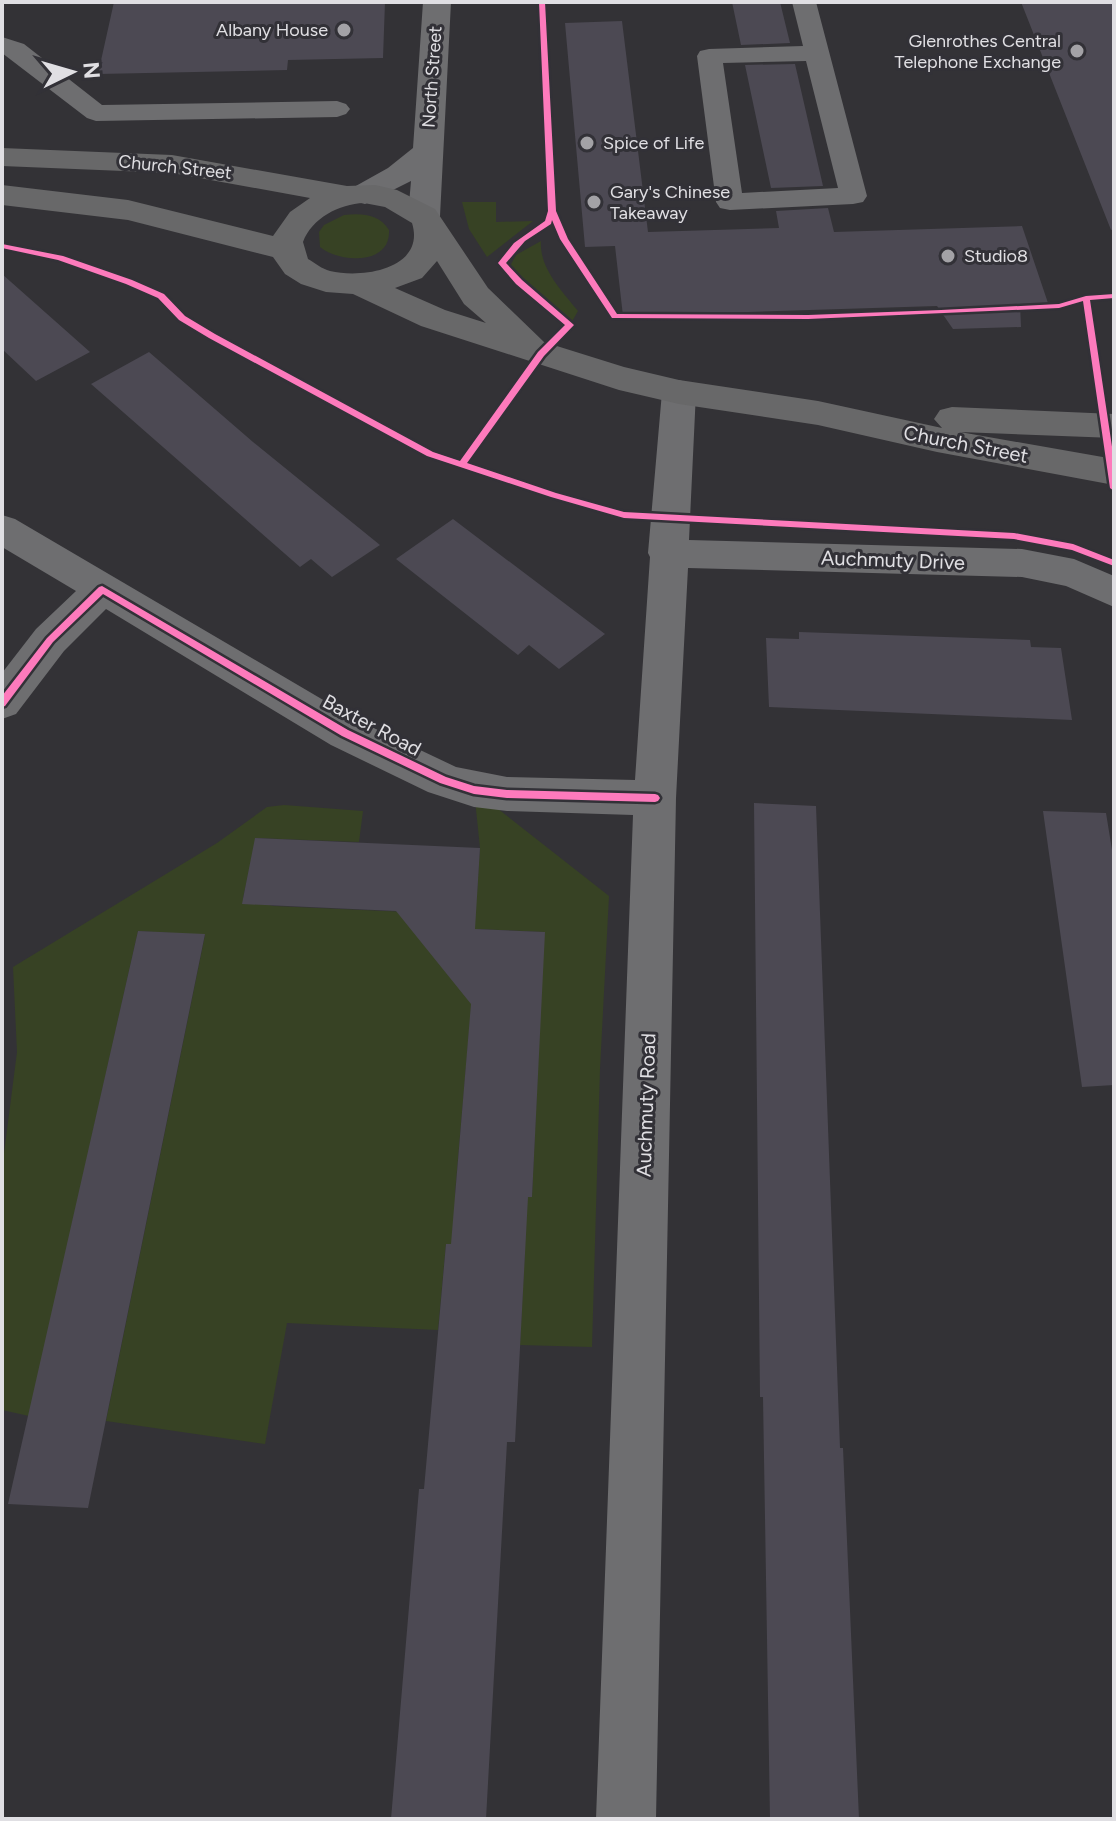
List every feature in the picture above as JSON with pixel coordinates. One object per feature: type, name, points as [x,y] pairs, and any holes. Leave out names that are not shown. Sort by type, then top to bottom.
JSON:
[{"type":"street","name":"North Street","points":[[427,222],[427,152],[437,2]]},
{"type":"street","name":"North Street","points":[[356,194],[399,175],[427,152]]},
{"type":"street","name":"Church Street","points":[[2,157],[172,164],[356,194]]},
{"type":"street","points":[[356,194],[399,201],[427,222],[429,247],[421,260],[407,271],[383,281],[360,285],[336,284],[312,277],[294,262],[288,250],[289,231],[301,215],[319,203],[356,194]]},
{"type":"street","points":[[2,195],[128,210],[288,250]]},
{"type":"street","name":"Church Street","points":[[427,222],[476,296],[541,354]]},
{"type":"street","name":"Church Street","points":[[360,285],[433,318],[619,378],[679,392],[818,413],[937,440],[1114,472]]},
{"type":"street","name":"Auchmuty Road","points":[[626,1819],[655,798],[667,553],[679,392]]},
{"type":"street","name":"Church Street","points":[[818,413],[1114,426]]},
{"type":"street","name":"Baxter Road","points":[[2,529],[345,733],[443,780],[474,790],[507,794],[655,798]]},
{"type":"street","name":"Auchmuty Drive","points":[[667,553],[1022,563],[1074,573],[1114,593]]},
{"type":"street","points":[[2,703],[50,640],[102,589]]},
{"type":"lane","points":[[804,2],[853,196],[730,202],[709,56],[816,53]]},
{"type":"lane","points":[[2,44],[15,49],[96,113],[337,109]]},
{"type":"green space","points":[[462,202],[496,202],[496,222],[533,221],[487,257],[469,229]]},
{"type":"green space","points":[[344,215],[370,216],[385,225],[389,230],[382,250],[362,258],[351,258],[320,247],[319,232],[324,225]]},
{"type":"green space","points":[[541,241],[548,270],[578,311],[570,325],[508,270],[516,255]]},
{"type":"green space","points":[[474,790],[609,896],[600,1069],[592,1347],[520,1345],[525,1247],[446,1244],[438,1330],[287,1323],[265,1444],[106,1421],[205,935],[138,931],[29,1416],[2,1410],[2,1169],[17,1052],[13,967],[217,843],[267,807],[284,805],[363,811],[359,842],[256,838],[243,898],[273,906],[429,913],[477,893],[480,848]],"holes":[[[478,929],[544,932],[532,1197],[455,1193]]]},
{"type":"building","points":[[114,2],[385,2],[383,58],[288,60],[287,70],[98,74]]},
{"type":"building","points":[[732,2],[780,2],[790,43],[741,45]]},
{"type":"building","name":"Glenrothes Central Telephone Exchange","points":[[1021,2],[1114,2],[1114,229],[1111,230]]},
{"type":"building","points":[[622,21],[648,232],[779,228],[776,211],[828,208],[834,232],[1022,226],[1048,303],[1020,304],[1021,327],[953,329],[937,306],[623,316],[615,246],[585,247],[565,23]]},
{"type":"building","points":[[795,64],[823,186],[771,188],[745,65]]},
{"type":"building","points":[[2,274],[90,352],[36,381],[2,349]]},
{"type":"building","points":[[149,352],[380,545],[332,577],[311,559],[300,567],[91,384]]},
{"type":"building","points":[[453,519],[605,634],[559,669],[529,645],[518,655],[396,559]]},
{"type":"building","points":[[799,632],[1030,640],[1031,647],[1061,648],[1072,720],[769,707],[766,638],[799,639]]},
{"type":"building","points":[[754,803],[816,806],[840,1448],[843,1448],[859,1819],[770,1819],[763,1397],[760,1397]]},
{"type":"building","points":[[1043,811],[1106,813],[1114,862],[1114,1085],[1082,1087]]},
{"type":"building","points":[[255,838],[480,848],[475,929],[545,932],[532,1197],[528,1197],[515,1442],[507,1442],[486,1819],[391,1819],[419,1489],[424,1489],[446,1244],[451,1244],[471,1004],[396,911],[242,904]]},
{"type":"building","points":[[138,931],[205,934],[88,1508],[8,1504]]},
{"type":"cycle path","points":[[461,465],[541,354],[570,325],[519,282],[502,263],[528,235],[548,222],[552,211],[542,2]]},
{"type":"cycle path","points":[[552,211],[564,239],[615,316],[808,317],[941,312],[1059,306],[1086,298],[1114,296]]},
{"type":"cycle path","points":[[2,246],[60,258],[161,296],[182,318],[212,336],[430,454],[624,515],[1014,536],[1073,547],[1114,563]]},
{"type":"cycle path","points":[[1086,298],[1114,488]]},
{"type":"cycle path","points":[[2,703],[50,640],[102,589],[345,733],[443,780],[474,790],[507,794],[655,798]]},
{"type":"place","name":"Albany House","points":[[344,30]]},
{"type":"place","name":"Glenrothes Central Telephone Exchange","points":[[1077,51]]},
{"type":"place","name":"Spice of Life","points":[[587,143]]},
{"type":"place","name":"Gary's Chinese Takeaway","points":[[594,202]]},
{"type":"place","name":"Studio8","points":[[948,256]]}]
